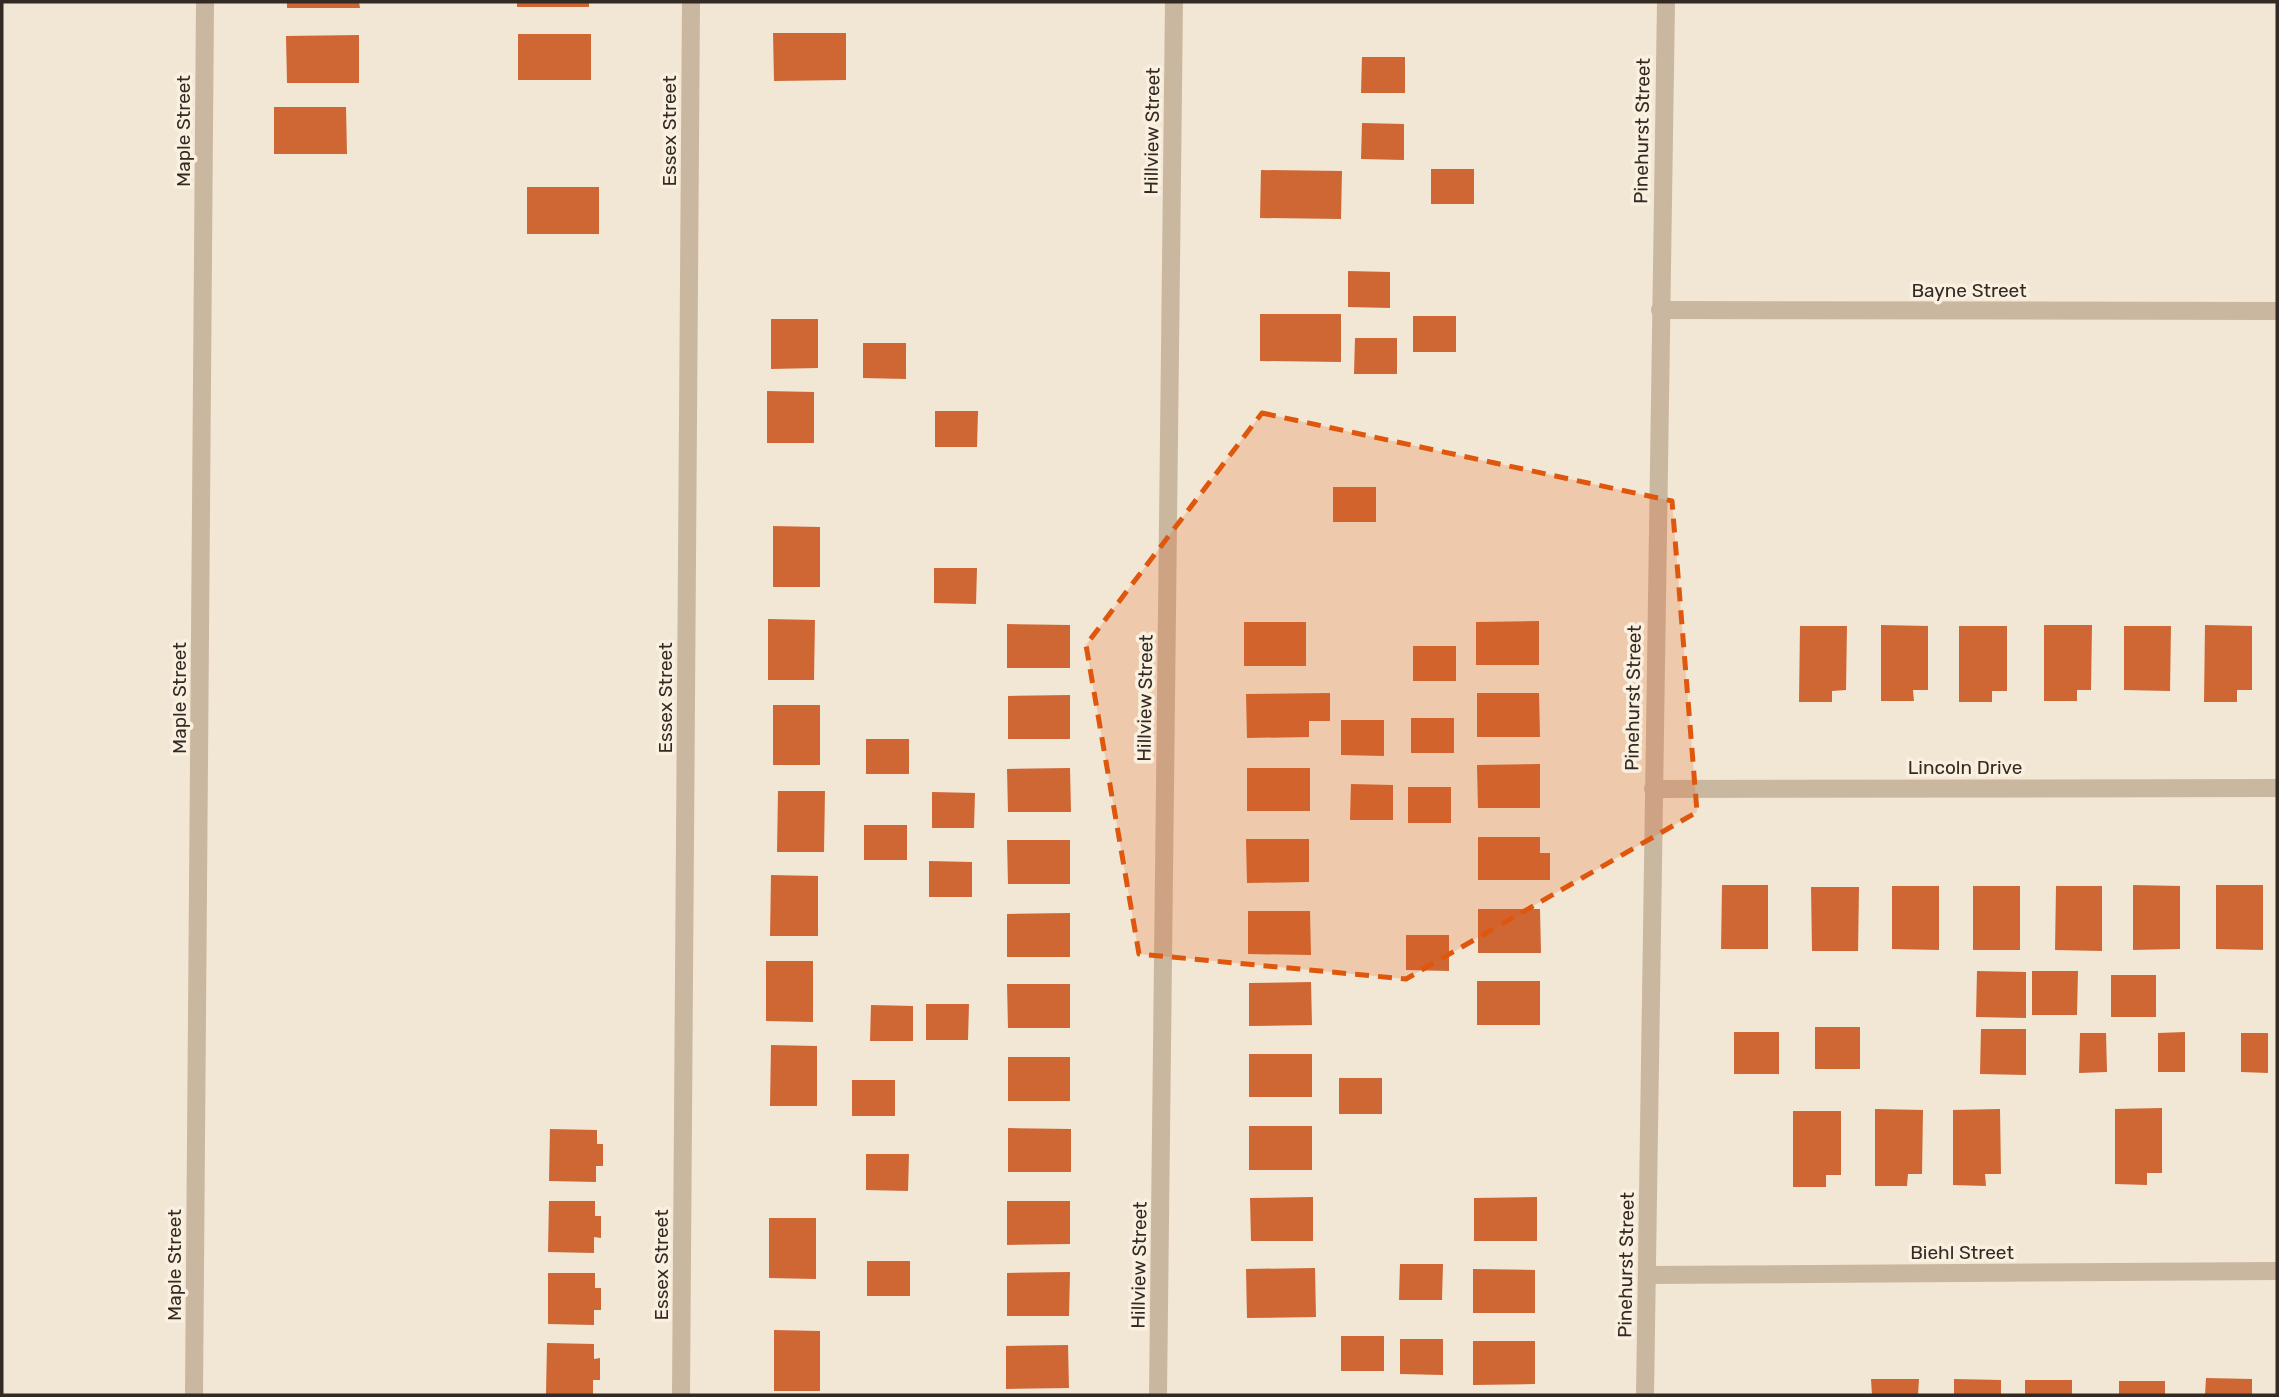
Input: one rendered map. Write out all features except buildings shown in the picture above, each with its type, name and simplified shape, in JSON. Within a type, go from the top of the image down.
[{"type":"street","name":"Maple Street","points":[[194,1395],[205,2]]},
{"type":"street","name":"Essex Street","points":[[681,1395],[691,2]]},
{"type":"street","name":"Hillview Street","points":[[1158,1395],[1174,2]]},
{"type":"street","name":"Pinehurst Street","points":[[1645,1395],[1665,2]]},
{"type":"street","name":"Bayne Street","points":[[1660,310],[2277,311]]},
{"type":"street","name":"Lincoln Drive","points":[[1653,789],[2277,789]]},
{"type":"street","name":"Biehl Street","points":[[1647,1275],[2277,1271]]},
{"type":"highlighted area","points":[[1262,413],[1672,501],[1697,812],[1406,979],[1139,954],[1086,645]]}]
